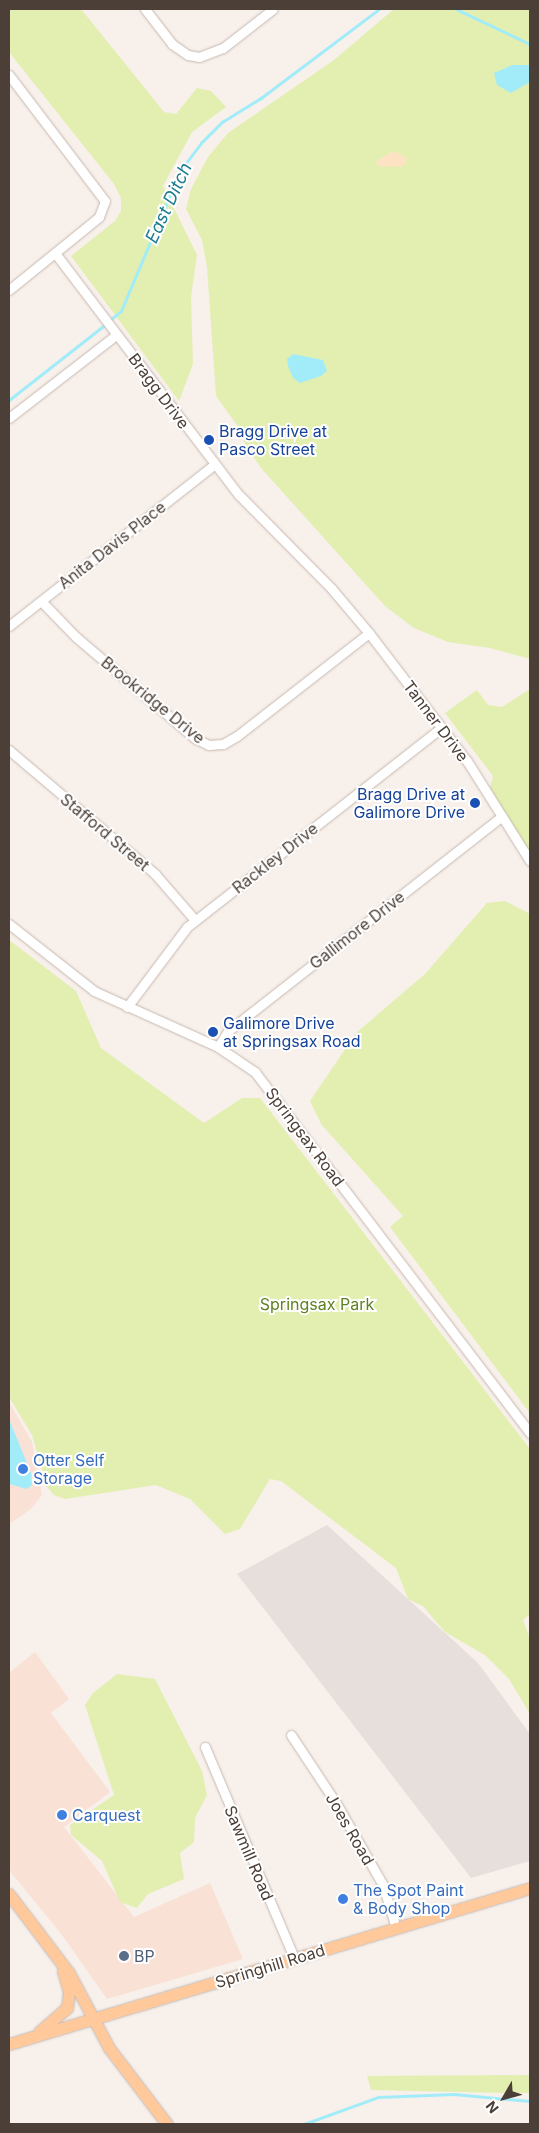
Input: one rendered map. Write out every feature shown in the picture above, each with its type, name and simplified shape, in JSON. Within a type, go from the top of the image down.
[{"type":"main road","name":"Springhill Road","points":[[9,2044],[530,1888]]},
{"type":"main road","points":[[9,1894],[78,1987],[119,2062],[167,2124]]},
{"type":"main road","points":[[32,2037],[67,2008],[67,1986],[57,1957]]},
{"type":"street","points":[[145,9],[172,44],[194,56],[206,56],[223,48],[274,9]]},
{"type":"street","points":[[9,75],[103,195],[105,204],[99,217],[9,290]]},
{"type":"street","name":"Bragg Drive","points":[[54,253],[215,464],[255,512],[331,588]]},
{"type":"street","points":[[9,418],[114,331]]},
{"type":"street","name":"Anita Davis Place","points":[[10,622],[215,464]]},
{"type":"street","name":"Tanner Drive","points":[[331,588],[369,633],[441,728],[502,816],[530,861]]},
{"type":"street","name":"Brookridge Drive","points":[[41,600],[76,637],[196,739],[209,745],[223,744],[237,736],[369,633]]},
{"type":"street","name":"Rackley Drive","points":[[127,1008],[196,920],[441,728]]},
{"type":"street","name":"Stafford Street","points":[[9,750],[155,874],[196,920]]},
{"type":"street","name":"Gallimore Drive","points":[[218,1047],[228,1031],[502,816]]},
{"type":"street","name":"Springsax Road","points":[[9,924],[78,981],[127,1008],[218,1047],[244,1063],[272,1094],[530,1433]]},
{"type":"street","name":"Joes Road","points":[[291,1735],[336,1803],[383,1885],[396,1928]]},
{"type":"street","name":"Sawmill Road","points":[[204,1747],[294,1958]]},
{"type":"shaded area","name":"Otter Self Storage","points":[[9,1402],[32,1442],[42,1495],[31,1509],[9,1524]]},
{"type":"shaded area","points":[[327,1525],[478,1663],[530,1734],[530,1861],[471,1878],[237,1574]]},
{"type":"shaded area","points":[[35,1652],[69,1699],[51,1713],[110,1792],[64,1827],[134,1917],[210,1883],[243,1959],[107,1999],[62,1935],[9,1870],[9,1673]]},
{"type":"green space","points":[[9,9],[81,9],[164,112],[176,114],[197,88],[211,91],[226,107],[192,132],[163,186],[197,255],[191,297],[193,364],[179,401],[71,256],[115,221],[121,211],[121,198],[114,184],[9,52]]},
{"type":"green space","points":[[394,9],[530,9],[530,659],[490,648],[448,642],[414,628],[385,606],[261,468],[246,446],[237,425],[216,396],[207,267],[202,240],[186,209],[191,189],[208,157],[228,133],[334,60]]},
{"type":"green space","points":[[530,689],[530,854],[490,788],[493,776],[445,713],[477,690],[488,705],[502,707]]},
{"type":"green space","points":[[505,901],[530,914],[529,1412],[390,1227],[403,1216],[321,1124],[310,1101],[356,1033],[425,974],[487,903]]},
{"type":"green space","name":"Springsax Park","points":[[9,940],[76,991],[101,1048],[204,1123],[242,1098],[260,1098],[530,1449],[530,1614],[523,1620],[530,1639],[530,1714],[509,1679],[485,1655],[445,1632],[423,1606],[408,1599],[396,1568],[281,1481],[270,1479],[240,1529],[225,1534],[190,1499],[156,1485],[65,1499],[54,1495],[47,1487],[32,1435],[9,1397]]},
{"type":"green space","points":[[117,1674],[155,1679],[202,1771],[207,1795],[195,1818],[194,1842],[180,1853],[184,1879],[148,1894],[137,1908],[120,1902],[102,1861],[71,1835],[70,1825],[114,1795],[85,1705],[93,1693]]},
{"type":"green space","points":[[530,2075],[530,2093],[371,2090],[367,2076]]},
{"type":"sand","points":[[394,151],[407,158],[406,163],[401,167],[378,166],[376,161]]},
{"type":"water","points":[[512,65],[530,65],[530,82],[511,93],[497,85],[494,73]]},
{"type":"water","points":[[293,354],[323,360],[327,371],[321,376],[300,383],[293,378],[288,366],[287,359]]},
{"type":"water","points":[[9,1419],[31,1473],[32,1485],[27,1489],[9,1484]]},
{"type":"waterway","name":"East Ditch","points":[[110,320],[121,311],[180,171],[201,143],[222,122],[261,98],[379,9]]},
{"type":"waterway","name":"East Ditch","points":[[456,9],[530,44]]},
{"type":"waterway","name":"East Ditch","points":[[9,400],[106,324]]},
{"type":"waterway","points":[[304,2124],[378,2097],[454,2094],[530,2101]]},
{"type":"place","name":"Bragg Drive at Pasco Street","points":[[209,440]]},
{"type":"place","name":"Bragg Drive at Galimore Drive","points":[[475,803]]},
{"type":"place","name":"Galimore Drive at Springsax Road","points":[[213,1032]]},
{"type":"place","name":"Otter Self Storage","points":[[23,1469]]},
{"type":"place","name":"Carquest","points":[[62,1815]]},
{"type":"place","name":"The Spot Paint & Body Shop","points":[[343,1899]]},
{"type":"place","name":"BP","points":[[124,1956]]}]
